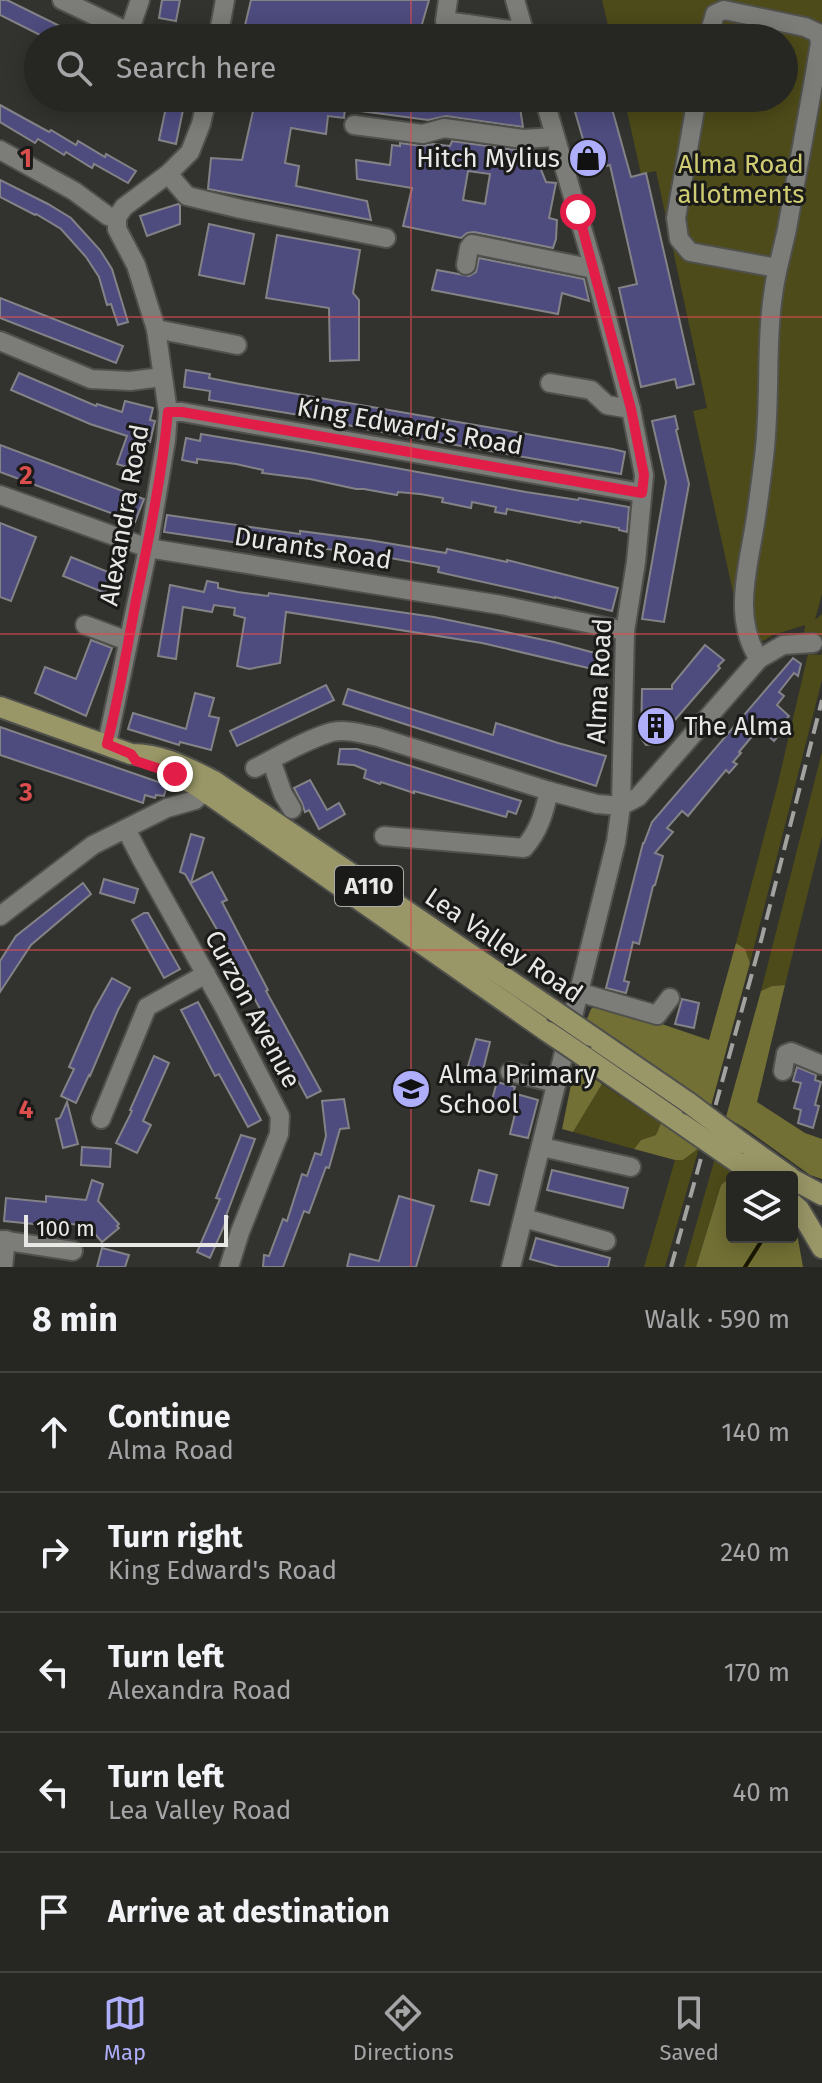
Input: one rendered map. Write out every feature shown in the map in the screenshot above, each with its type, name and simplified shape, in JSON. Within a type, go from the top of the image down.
[{"type":"main road","name":"A110","points":[[0,707],[107,744]]},
{"type":"main road","name":"Lea Valley Road","points":[[107,744],[131,754],[150,754],[206,784],[204,792],[682,1124],[777,1171]]},
{"type":"main road","name":"Lea Valley Road","points":[[179,770],[214,781],[689,1103],[740,1152],[754,1171]]},
{"type":"main road","name":"Lea Valley Road","points":[[798,1182],[822,1195]]},
{"type":"main road","points":[[798,1208],[822,1248]]},
{"type":"street","points":[[62,0],[112,24]]},
{"type":"street","points":[[137,24],[140,0]]},
{"type":"street","points":[[221,24],[225,0]]},
{"type":"street","points":[[448,0],[445,21],[451,24]]},
{"type":"street","points":[[515,0],[522,24]]},
{"type":"street","points":[[712,24],[715,14],[724,10],[791,24]]},
{"type":"street","points":[[759,659],[745,631],[744,587],[765,454],[769,330],[777,268],[820,43],[818,33],[798,26]]},
{"type":"street","points":[[0,150],[74,191],[108,216],[117,217],[124,207],[168,174],[190,152],[204,112]]},
{"type":"street","name":"Alma Road","points":[[511,1267],[616,842],[621,806],[625,631],[636,562],[644,475],[631,409],[594,269],[548,112]]},
{"type":"street","points":[[695,112],[676,218],[679,239],[690,252],[777,268]]},
{"type":"street","points":[[354,125],[423,134],[444,128],[523,139],[555,137]]},
{"type":"street","points":[[168,174],[187,196],[386,238]]},
{"type":"street","name":"Alexandra Road","points":[[107,744],[148,548],[168,412],[156,329],[136,265],[117,229],[117,217]]},
{"type":"street","points":[[466,265],[472,244],[594,269]]},
{"type":"street","points":[[156,329],[237,345]]},
{"type":"street","points":[[0,341],[91,379],[130,381],[162,377]]},
{"type":"street","points":[[550,383],[591,390],[607,405],[631,409]]},
{"type":"street","name":"King Edward's Road","points":[[168,412],[642,493]]},
{"type":"street","name":"Durants Road","points":[[0,495],[148,548],[501,605],[625,631]]},
{"type":"street","points":[[85,625],[128,641]]},
{"type":"street","points":[[292,809],[263,764],[334,732],[378,737],[549,791],[597,804],[621,806],[638,797],[759,659],[783,645],[813,643]]},
{"type":"street","points":[[167,808],[174,798],[179,770]]},
{"type":"street","points":[[384,836],[524,848],[542,821],[549,791]]},
{"type":"street","points":[[0,916],[84,851],[167,808],[195,800],[204,792]]},
{"type":"street","name":"Curzon Avenue","points":[[126,829],[277,1108],[281,1125],[229,1267]]},
{"type":"street","points":[[101,1119],[147,1007],[206,974]]},
{"type":"street","points":[[578,992],[657,1015],[670,998]]},
{"type":"street","points":[[783,1071],[788,1052],[822,1065]]},
{"type":"street","points":[[510,1072],[556,1083]]},
{"type":"street","points":[[542,1147],[631,1167]]},
{"type":"street","points":[[524,1218],[606,1241]]},
{"type":"street","points":[[3,1267],[3,1240],[73,1251]]},
{"type":"green space","name":"Alma Road allotments","points":[[602,0],[822,0],[822,594],[815,620],[822,614],[822,641],[804,635],[805,625],[773,635],[746,651],[693,411],[707,408],[656,171],[641,174],[627,112],[798,112],[798,24],[608,24]]},
{"type":"green space","points":[[822,651],[822,680],[750,963],[745,949],[736,943],[808,654],[821,655]]},
{"type":"green space","points":[[822,752],[822,836],[785,985],[761,991]]},
{"type":"green space","points":[[602,1084],[661,1123],[656,1135],[641,1140],[634,1149],[573,1132]]},
{"type":"green space","points":[[699,1148],[665,1267],[644,1267],[675,1160],[683,1160]]},
{"type":"green space","points":[[715,1158],[730,1171],[726,1171],[726,1181],[721,1185],[696,1267],[684,1267]]},
{"type":"shaded area","points":[[736,943],[745,949],[750,963],[711,1106],[587,1019],[591,1009],[600,1003],[709,1040]]},
{"type":"shaded area","points":[[785,985],[757,1102],[805,1133],[822,1139],[822,1179],[810,1175],[726,1117],[761,991]]},
{"type":"shaded area","points":[[575,1065],[602,1084],[573,1132],[562,1129]]},
{"type":"shaded area","points":[[661,1123],[699,1148],[683,1160],[634,1149],[641,1140],[656,1135]]},
{"type":"shaded area","points":[[726,1181],[726,1243],[798,1243],[798,1239],[803,1267],[696,1267],[721,1185]]},
{"type":"building","points":[[0,0],[7,0],[56,24],[24,24],[24,27],[0,15]]},
{"type":"building","points":[[162,0],[180,0],[176,21],[159,18]]},
{"type":"building","points":[[251,0],[429,0],[422,24],[245,24]]},
{"type":"building","points":[[0,105],[49,132],[51,130],[76,145],[78,141],[136,171],[128,183],[94,164],[92,168],[66,152],[64,155],[38,139],[35,143],[0,122]]},
{"type":"building","points":[[165,112],[183,112],[176,144],[159,140]]},
{"type":"building","points":[[253,112],[345,112],[344,118],[328,116],[326,134],[291,128],[285,163],[299,166],[296,186],[367,201],[371,220],[208,189],[211,158],[242,160]]},
{"type":"building","points":[[368,112],[521,112],[523,127],[446,116],[428,120]]},
{"type":"building","points":[[575,112],[613,112],[631,177],[646,173],[694,384],[677,388],[675,379],[641,387],[619,288],[637,284],[610,165],[592,170]]},
{"type":"building","points":[[452,141],[533,150],[546,182],[556,183],[549,218],[557,220],[553,248],[474,232],[461,238],[403,226],[412,188],[357,179],[356,160],[390,165],[392,145],[450,146]],"holes":[[[468,171],[490,174],[485,204],[463,200]]]},
{"type":"building","points":[[0,180],[71,218],[100,250],[112,269],[128,322],[118,325],[111,304],[107,305],[99,277],[61,229],[0,197]]},
{"type":"building","points":[[178,204],[180,224],[147,236],[140,216]]},
{"type":"building","points":[[209,224],[254,234],[244,284],[199,275]]},
{"type":"building","points":[[277,235],[360,250],[353,293],[359,300],[359,360],[330,361],[329,308],[266,298]]},
{"type":"building","points":[[479,258],[584,279],[589,301],[562,293],[558,314],[432,290],[437,270],[469,276],[476,272]]},
{"type":"building","points":[[0,298],[123,346],[116,363],[0,318]]},
{"type":"building","points":[[186,370],[240,384],[613,449],[625,452],[621,474],[209,400],[210,391],[184,387]]},
{"type":"building","points":[[19,373],[96,406],[122,412],[125,401],[153,408],[150,420],[155,421],[150,442],[137,470],[117,464],[127,436],[90,424],[11,390]]},
{"type":"building","points":[[675,416],[689,484],[664,622],[642,619],[666,482],[652,421]]},
{"type":"building","points":[[201,434],[526,492],[629,507],[627,532],[619,528],[507,509],[506,514],[495,512],[496,507],[472,502],[471,508],[420,494],[398,492],[397,495],[262,473],[263,470],[236,464],[182,460],[186,438],[200,441]]},
{"type":"building","points":[[0,445],[144,499],[135,522],[0,472]]},
{"type":"building","points":[[167,515],[300,534],[300,531],[369,540],[446,553],[447,549],[507,560],[618,588],[612,611],[438,572],[439,567],[374,555],[287,544],[286,550],[164,532]]},
{"type":"building","points":[[0,523],[36,537],[11,601],[0,597]]},
{"type":"building","points":[[71,557],[113,574],[105,593],[63,576]]},
{"type":"building","points":[[207,581],[218,583],[218,588],[238,592],[268,596],[269,593],[434,617],[606,656],[601,671],[482,643],[286,612],[280,663],[249,669],[237,666],[245,618],[234,615],[235,608],[214,605],[212,612],[183,607],[176,659],[158,656],[170,585],[204,592]]},
{"type":"building","points":[[91,640],[112,648],[86,716],[35,693],[45,667],[76,679]]},
{"type":"building","points":[[705,645],[724,660],[718,666],[720,668],[654,744],[646,745],[641,738],[642,689],[672,689],[672,685]]},
{"type":"building","points":[[793,658],[801,664],[798,676],[794,673],[779,692],[784,696],[777,705],[789,716],[780,727],[783,730],[774,741],[759,728],[739,752],[733,762],[737,764],[729,773],[726,770],[688,816],[682,811],[667,828],[673,832],[655,853],[663,856],[639,944],[633,942],[624,981],[629,982],[626,993],[606,988],[643,843],[652,822]]},
{"type":"building","points":[[326,685],[334,700],[237,746],[230,731]]},
{"type":"building","points":[[348,689],[493,735],[496,723],[606,756],[596,786],[343,704]]},
{"type":"building","points":[[195,693],[214,698],[209,716],[219,718],[211,750],[180,742],[179,745],[128,729],[133,713],[186,729]]},
{"type":"building","points":[[0,727],[167,785],[164,796],[156,795],[155,798],[145,795],[143,803],[0,755]]},
{"type":"building","points":[[340,749],[357,749],[521,801],[516,814],[508,811],[506,817],[380,784],[364,778],[366,770],[338,764]]},
{"type":"building","points":[[310,780],[327,810],[339,803],[345,814],[319,829],[309,810],[305,812],[294,788]]},
{"type":"building","points":[[191,834],[204,838],[191,883],[212,872],[227,900],[222,902],[266,991],[321,1091],[307,1098],[231,954],[185,874],[180,872]]},
{"type":"building","points":[[104,879],[138,889],[134,903],[100,893]]},
{"type":"building","points":[[83,883],[91,894],[31,945],[0,992],[0,961],[16,936]]},
{"type":"building","points":[[148,913],[180,969],[164,978],[132,920]]},
{"type":"building","points":[[112,978],[130,988],[76,1103],[61,1096],[74,1069],[69,1067]]},
{"type":"building","points":[[682,999],[699,1003],[694,1028],[675,1024]]},
{"type":"building","points":[[198,1002],[261,1120],[248,1127],[219,1074],[215,1076],[181,1010]]},
{"type":"building","points":[[476,1039],[490,1042],[483,1070],[468,1066]]},
{"type":"building","points":[[154,1056],[169,1063],[143,1121],[151,1125],[137,1153],[116,1143]]},
{"type":"building","points":[[797,1067],[816,1075],[815,1080],[821,1082],[813,1128],[798,1123],[801,1110],[794,1108],[801,1083],[793,1081]]},
{"type":"building","points":[[497,1082],[515,1087],[513,1093],[538,1100],[528,1138],[510,1134],[516,1110],[491,1103]]},
{"type":"building","points":[[344,1099],[349,1128],[340,1129],[329,1168],[326,1167],[309,1213],[304,1211],[283,1267],[263,1267],[264,1255],[269,1256],[283,1219],[287,1221],[302,1174],[307,1176],[315,1153],[321,1155],[326,1136],[322,1101]]},
{"type":"building","points":[[67,1102],[78,1144],[63,1148],[56,1119],[60,1118]]},
{"type":"building","points":[[241,1135],[255,1139],[210,1258],[197,1252],[220,1199],[216,1198]]},
{"type":"building","points":[[82,1147],[111,1149],[110,1167],[81,1165]]},
{"type":"building","points":[[479,1170],[497,1175],[489,1205],[471,1201]]},
{"type":"building","points":[[552,1170],[628,1188],[623,1208],[547,1190]]},
{"type":"building","points":[[92,1180],[103,1184],[98,1201],[119,1224],[119,1228],[102,1242],[88,1226],[4,1221],[6,1198],[46,1202],[46,1196],[86,1200]]},
{"type":"building","points":[[399,1196],[434,1206],[416,1267],[347,1267],[350,1254],[379,1261]]},
{"type":"building","points":[[536,1238],[610,1258],[608,1267],[559,1267],[530,1259]]},
{"type":"building","points":[[102,1248],[129,1255],[125,1267],[97,1267]]},
{"type":"waterway","points":[[745,1267],[760,1243]]},
{"type":"railway","points":[[671,1267],[762,937],[822,700]]},
{"type":"place","name":"Hitch Mylius","points":[[588,158]]},
{"type":"place","name":"The Alma","points":[[656,726]]},
{"type":"place","name":"Alma Primary School","points":[[411,1089]]},
{"type":"route","points":[[175,774],[136,761],[131,754],[107,744],[148,548],[168,412],[642,493],[642,459],[631,409],[578,212]]}]
